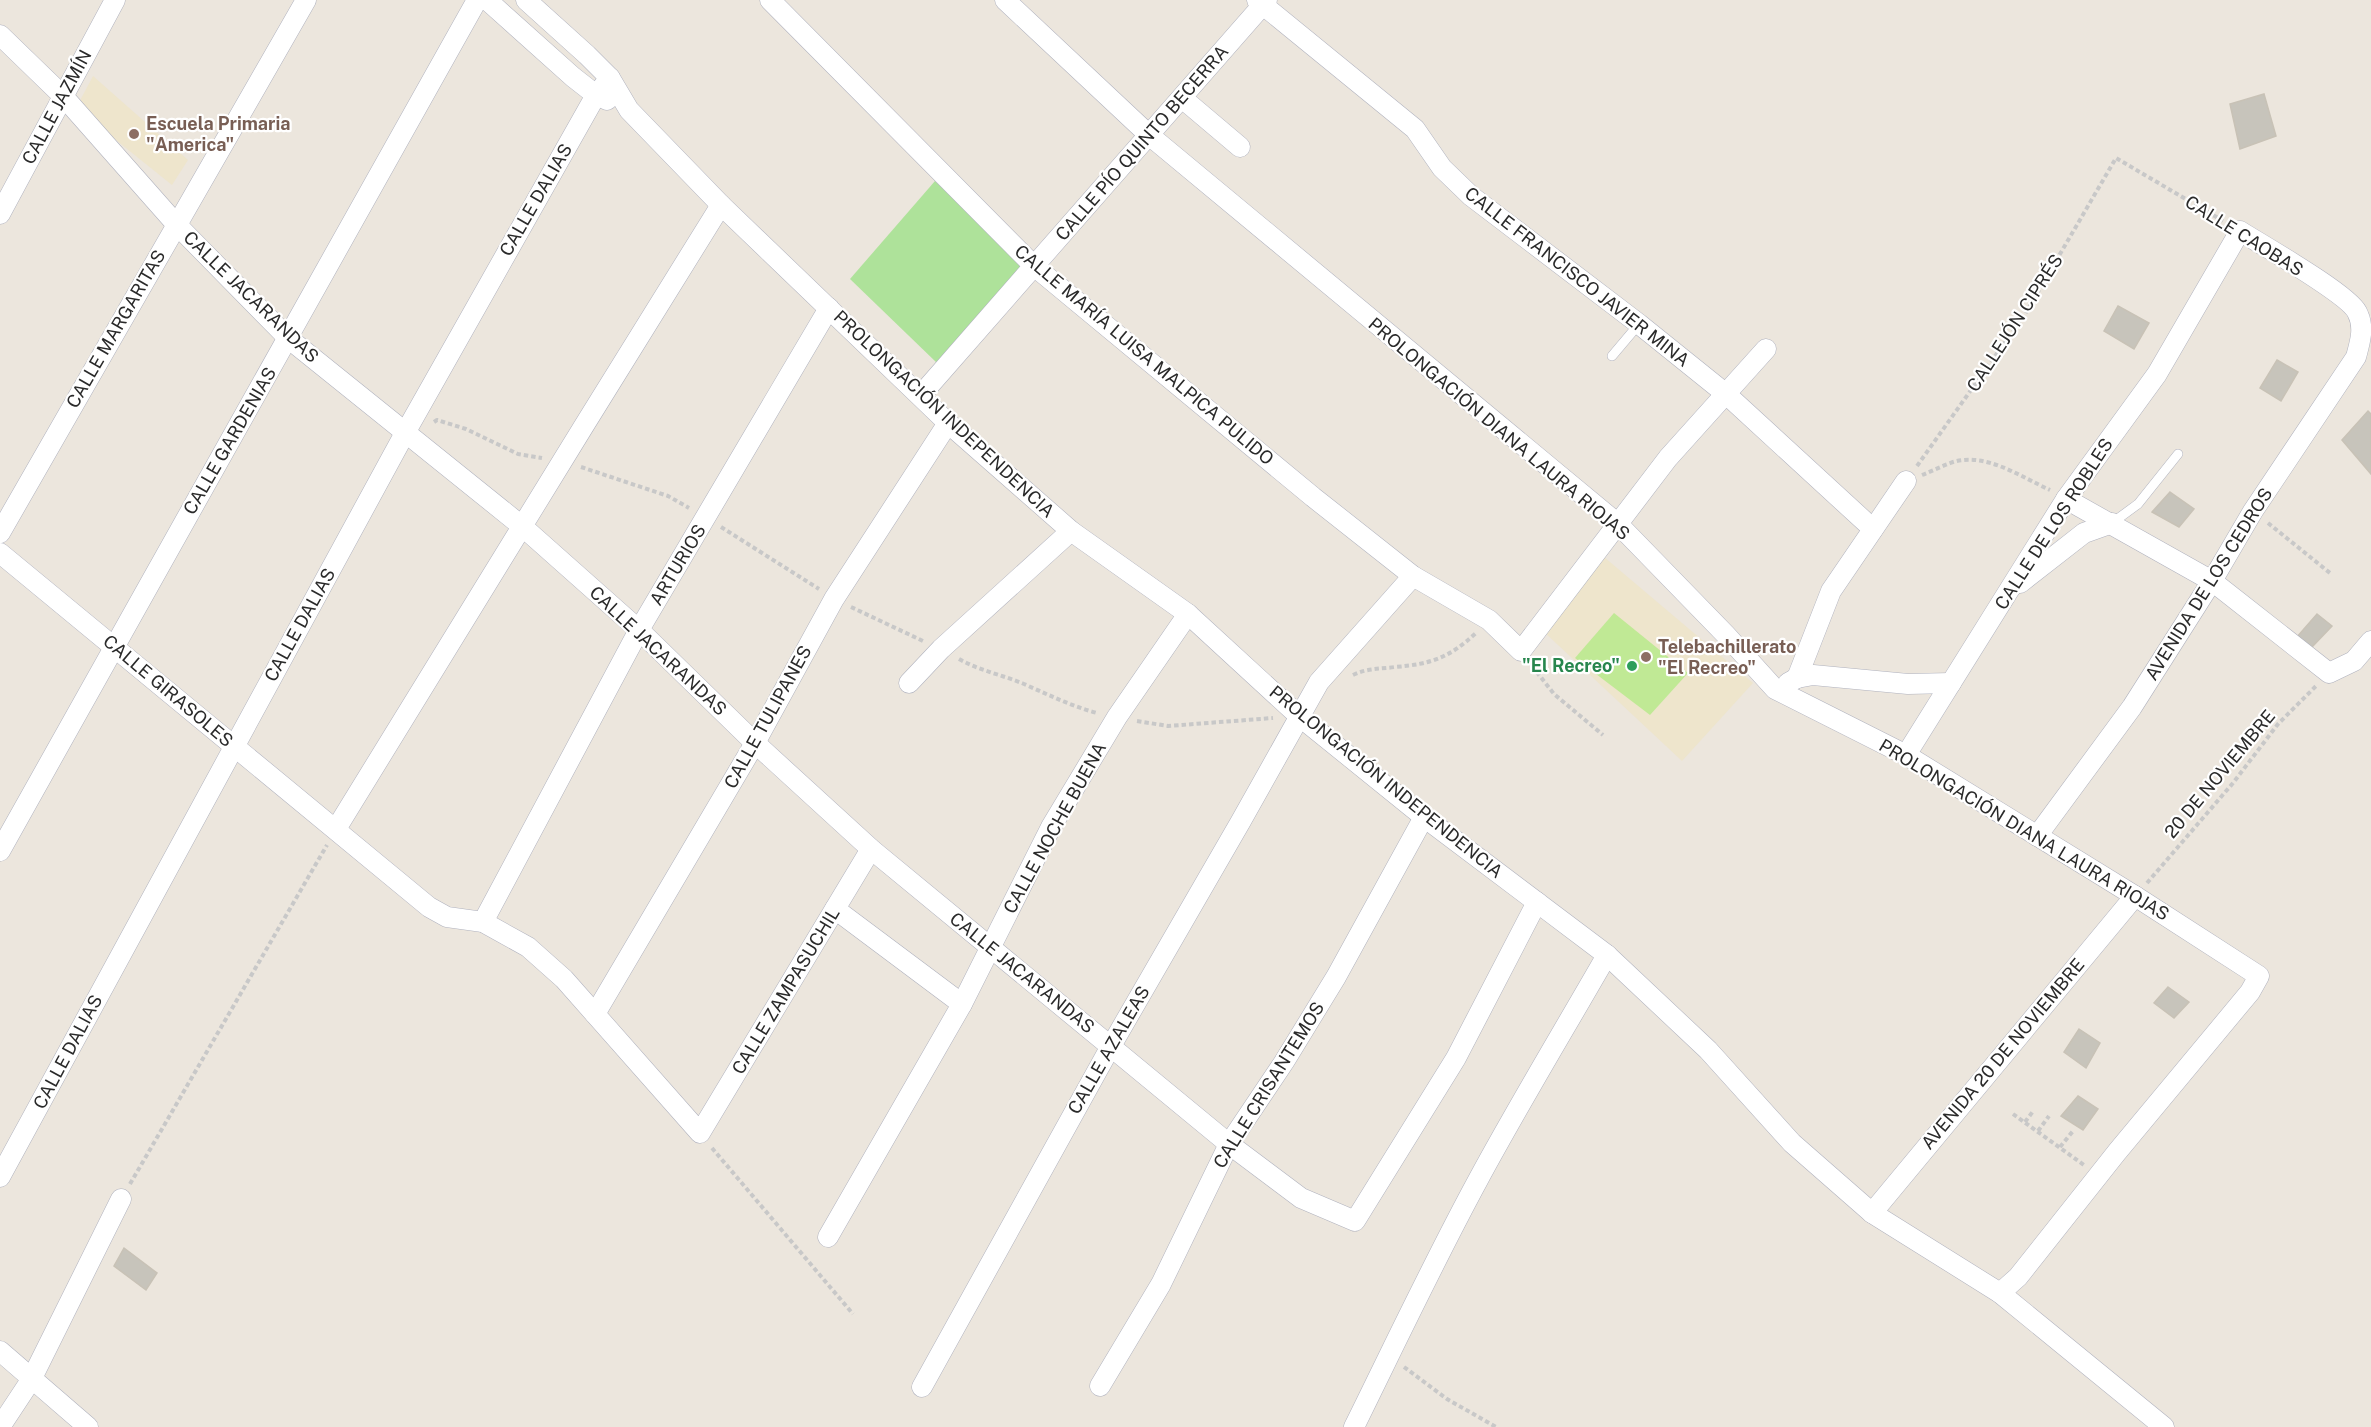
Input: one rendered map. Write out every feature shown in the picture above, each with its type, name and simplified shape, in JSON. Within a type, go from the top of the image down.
[{"type":"street","name":"CALLE JAZMÍN","points":[[0,214],[115,0]]},
{"type":"street","name":"CALLE MARGARITAS","points":[[0,533],[306,0]]},
{"type":"street","name":"CALLE GARDENIAS","points":[[0,851],[477,0]]},
{"type":"street","name":"PROLONGACIÓN INDEPENDENCIA","points":[[487,0],[596,95],[629,110]]},
{"type":"street","name":"PROLONGACIÓN INDEPENDENCIA","points":[[526,0],[610,78],[629,110],[721,205],[948,423],[1071,531],[1188,614],[1299,716],[1424,817],[1607,955],[1708,1050],[1792,1143],[1872,1213],[2000,1293],[2164,1427]]},
{"type":"street","name":"CALLE MARÍA LUISA MALPICA PULIDO","points":[[770,0],[1034,266],[1219,421],[1413,576],[1489,620],[1521,651]]},
{"type":"street","name":"PROLONGACIÓN DIANA LAURA RIOJAS","points":[[1005,0],[1149,135],[1618,524],[1775,689],[1906,755],[2135,896],[2259,976],[2250,992],[2110,1160],[2018,1277],[2000,1293]]},
{"type":"street","name":"CALLE PÍO QUINTO BECERRA","points":[[921,395],[1182,98],[1262,2]]},
{"type":"street","name":"CALLE FRANCISCO JAVIER MINA","points":[[1262,2],[1415,129],[1442,168],[1471,196],[1639,324],[1726,394],[1873,529]]},
{"type":"street","name":"CALLE JACARANDAS","points":[[0,35],[63,96],[176,224],[288,338],[524,527],[639,630],[755,743],[871,849],[1228,1144],[1301,1198],[1355,1221],[1456,1058],[1537,902]]},
{"type":"street","name":"CALLE DALIAS","points":[[0,1178],[405,433],[596,95],[610,78]]},
{"type":"street","points":[[1182,98],[1240,147]]},
{"type":"street","points":[[336,829],[721,205]]},
{"type":"street","name":"CALLE CAOBAS","points":[[2240,231],[2341,295],[2356,310],[2362,323]]},
{"type":"street","name":"CALLE DE LOS ROBLES","points":[[1906,755],[2066,499],[2157,374],[2240,231]]},
{"type":"street","name":"ARTURIOS","points":[[483,922],[639,630],[829,308]]},
{"type":"street","name":"AVENIDA DE LOS CEDROS","points":[[2037,836],[2132,707],[2212,581],[2253,511],[2356,357],[2362,337],[2362,323]]},
{"type":"street","points":[[1521,651],[1668,458],[1766,349]]},
{"type":"street","name":"CALLE TULIPANES","points":[[595,1014],[755,743],[834,599],[948,423]]},
{"type":"street","points":[[1797,678],[1831,591],[1906,481]]},
{"type":"street","points":[[2066,499],[2212,581],[2329,673],[2354,661],[2371,641]]},
{"type":"street","points":[[2009,592],[2077,537],[2097,527],[2112,523]]},
{"type":"street","points":[[909,683],[942,649],[1071,531]]},
{"type":"street","name":"CALLE GIRASOLES","points":[[0,553],[429,907],[447,917],[483,922]]},
{"type":"street","name":"CALLE AZALEAS","points":[[922,1387],[1111,1046],[1318,682],[1413,576]]},
{"type":"street","name":"CALLE NOCHE BUENA","points":[[828,1238],[963,1004],[1050,827],[1117,717],[1188,614]]},
{"type":"street","points":[[1775,689],[1797,678],[1813,675],[1908,684],[1951,683]]},
{"type":"street","name":"CALLE CRISANTEMOS","points":[[1101,1386],[1161,1284],[1228,1144],[1284,1062],[1336,977],[1424,817]]},
{"type":"street","name":"CALLE ZAMPASUCHIL","points":[[700,1133],[871,849]]},
{"type":"street","name":"AVENIDA 20 DE NOVIEMBRE","points":[[1872,1213],[2135,896]]},
{"type":"street","points":[[835,909],[963,1004]]},
{"type":"street","points":[[483,922],[528,947],[564,979],[700,1133]]},
{"type":"street","points":[[1354,1427],[1430,1270],[1473,1188],[1607,955]]},
{"type":"street","points":[[0,1427],[31,1380],[121,1199]]},
{"type":"street","points":[[0,1352],[87,1427]]},
{"type":"lane","points":[[1611,356],[1639,324]]},
{"type":"lane","points":[[2112,523],[2138,504],[2178,454]]},
{"type":"path","name":"CALLE CAOBAS","points":[[2116,158],[2240,231]]},
{"type":"path","name":"CALLEJÓN CIPRÉS","points":[[1906,481],[2025,314],[2116,158]]},
{"type":"path","points":[[1906,481],[1953,462],[1969,459],[1999,467],[2066,499]]},
{"type":"path","points":[[2253,511],[2330,573]]},
{"type":"path","points":[[1345,679],[1362,670],[1411,665],[1445,657],[1458,649],[1489,620]]},
{"type":"path","points":[[1521,651],[1554,694],[1603,735]]},
{"type":"path","name":"20 DE NOVIEMBRE","points":[[2135,896],[2233,783],[2278,724],[2329,673]]},
{"type":"path","points":[[121,1199],[336,829]]},
{"type":"path","points":[[2025,1122],[2034,1110]]},
{"type":"path","points":[[2013,1114],[2087,1167]]},
{"type":"path","points":[[2038,1131],[2049,1116]]},
{"type":"path","points":[[2060,1147],[2073,1131]]},
{"type":"path","points":[[700,1133],[853,1314]]},
{"type":"path","points":[[1391,1354],[1447,1399],[1496,1427]]},
{"type":"shaded area","name":"Escuela Primaria \"America\"","points":[[93,76],[188,160],[172,185],[76,108]]},
{"type":"shaded area","name":"Telebachillerato \"El Recreo\"","points":[[1604,557],[1753,683],[1682,761],[1542,630]]},
{"type":"green space","points":[[935,181],[1027,267],[937,363],[850,279]]},
{"type":"green space","name":"\"El Recreo\"","points":[[1614,613],[1688,673],[1650,715],[1575,658]]},
{"type":"building","points":[[2264,94],[2276,136],[2240,149],[2230,104]]},
{"type":"building","points":[[2118,306],[2149,323],[2134,349],[2104,331]]},
{"type":"building","points":[[2277,360],[2298,372],[2281,401],[2260,388]]},
{"type":"building","points":[[2368,411],[2371,414],[2371,474],[2342,440]]},
{"type":"building","points":[[2170,492],[2194,509],[2179,527],[2152,512]]},
{"type":"building","points":[[2317,614],[2332,626],[2311,648],[2296,638]]},
{"type":"building","points":[[2168,987],[2189,1002],[2174,1018],[2154,1003]]},
{"type":"building","points":[[2079,1029],[2100,1043],[2086,1068],[2064,1052]]},
{"type":"building","points":[[2078,1096],[2098,1109],[2083,1130],[2061,1116]]},
{"type":"building","points":[[124,1248],[157,1273],[146,1290],[114,1266]]},
{"type":"place","name":"Escuela Primaria \"America\"","points":[[134,134]]},
{"type":"place","name":"Telebachillerato \"El Recreo\"","points":[[1646,657]]},
{"type":"place","name":"\"El Recreo\"","points":[[1632,666]]}]
